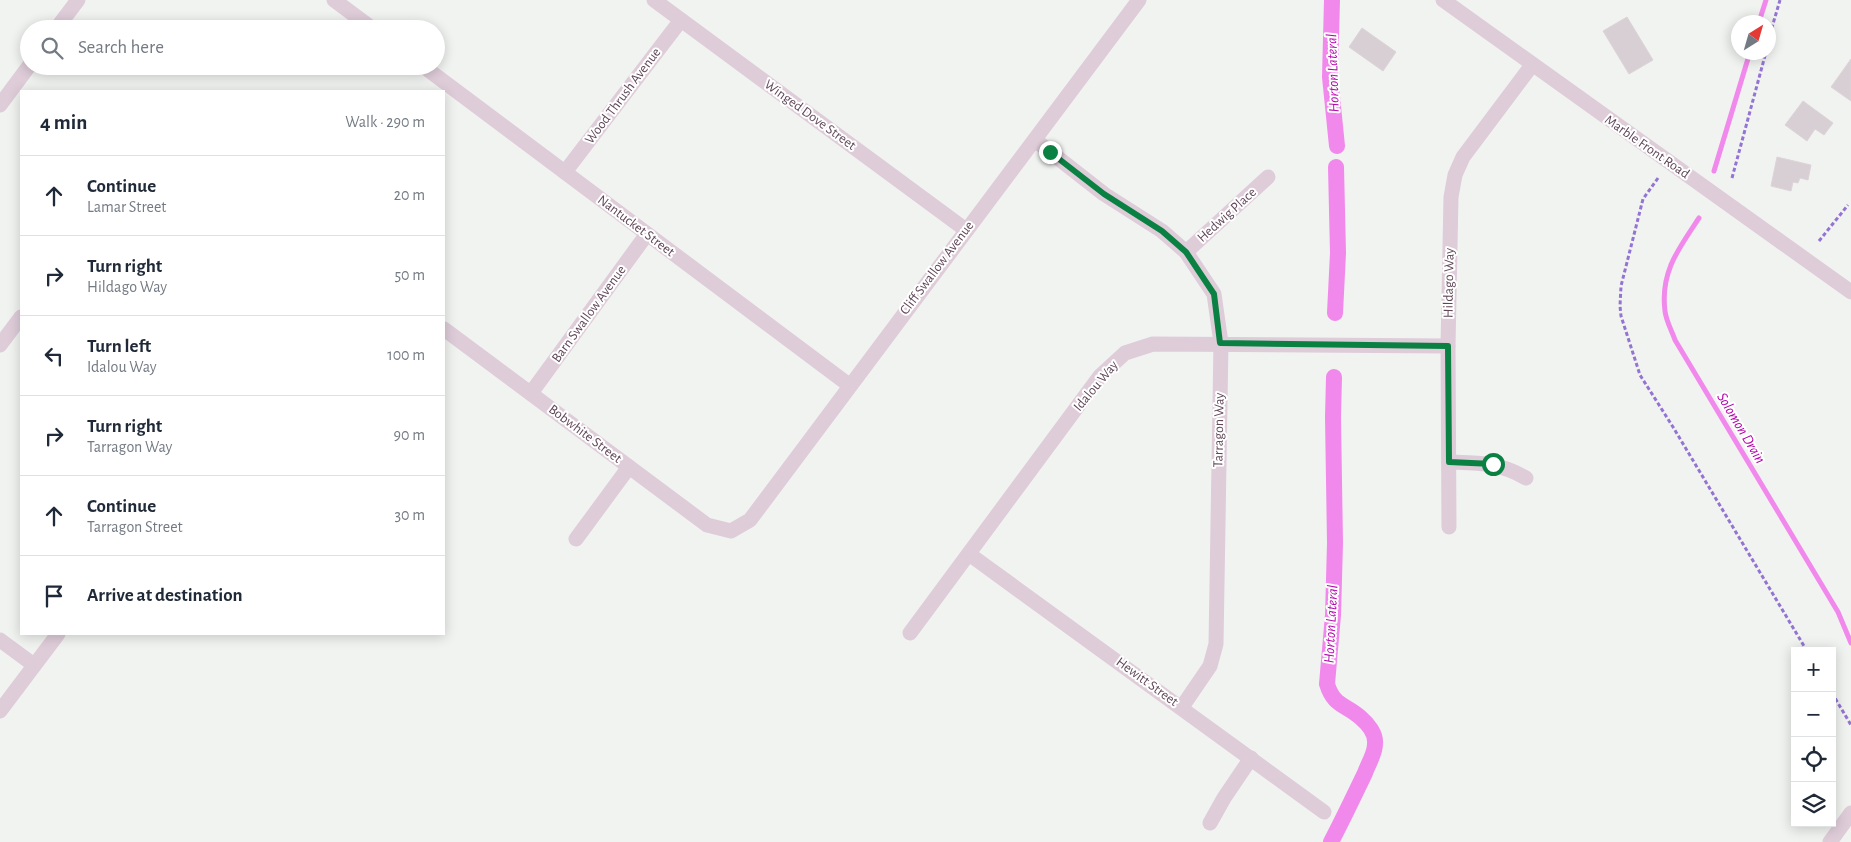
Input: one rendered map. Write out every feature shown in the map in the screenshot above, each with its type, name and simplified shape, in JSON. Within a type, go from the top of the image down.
[{"type":"street","points":[[63,20],[78,0]]},
{"type":"street","points":[[334,0],[361,20]]},
{"type":"street","name":"Winged Dove Street","points":[[654,0],[966,230]]},
{"type":"street","name":"Cliff Swallow Avenue","points":[[731,531],[750,520],[1139,0]]},
{"type":"street","name":"Marble Front Road","points":[[1443,0],[1851,292]]},
{"type":"street","name":"Wood Thrush Avenue","points":[[565,172],[681,20]]},
{"type":"street","name":"Hildago Way","points":[[1449,527],[1448,346],[1451,197],[1455,175],[1463,157],[1532,65]]},
{"type":"street","points":[[0,105],[22,75]]},
{"type":"street","name":"Nantucket Street","points":[[435,75],[849,386]]},
{"type":"street","name":"Tarragon Way","points":[[1035,140],[1104,194],[1162,231],[1186,252],[1214,294],[1220,343],[1216,644],[1210,666],[1182,707]]},
{"type":"street","name":"Hedwig Place","points":[[1186,252],[1268,177]]},
{"type":"street","name":"Barn Swallow Avenue","points":[[531,393],[647,234]]},
{"type":"street","points":[[0,345],[20,318]]},
{"type":"street","name":"Bobwhite Street","points":[[445,329],[707,525],[731,531]]},
{"type":"street","name":"Idalou Way","points":[[910,633],[1100,376],[1125,353],[1153,344],[1448,346]]},
{"type":"street","points":[[1449,462],[1493,464],[1511,469],[1526,478]]},
{"type":"street","points":[[576,539],[629,467]]},
{"type":"street","name":"Hewitt Street","points":[[969,554],[1324,812]]},
{"type":"street","points":[[0,711],[57,635]]},
{"type":"street","points":[[0,640],[34,666]]},
{"type":"street","points":[[1210,823],[1251,758]]},
{"type":"street","points":[[1830,842],[1851,813]]},
{"type":"path","points":[[1776,15],[1780,0]]},
{"type":"path","points":[[1732,178],[1764,60]]},
{"type":"path","points":[[1658,178],[1644,198],[1621,286],[1621,316],[1640,375],[1683,443],[1805,647]]},
{"type":"path","points":[[1819,241],[1848,205]]},
{"type":"path","points":[[1836,700],[1851,725]]},
{"type":"building","points":[[1627,17],[1653,60],[1629,74],[1603,31]]},
{"type":"building","points":[[1362,28],[1396,52],[1383,71],[1349,47]]},
{"type":"building","points":[[1851,59],[1851,101],[1831,87]]},
{"type":"building","points":[[1803,101],[1833,123],[1824,135],[1815,129],[1807,141],[1785,125]]},
{"type":"building","points":[[1777,157],[1811,165],[1808,180],[1800,178],[1798,183],[1793,182],[1791,191],[1771,186]]},
{"type":"waterway","name":"Horton Lateral","points":[[1332,0],[1330,77],[1337,146]]},
{"type":"waterway","name":"Solomon Drain","points":[[1761,15],[1766,0]]},
{"type":"waterway","name":"Solomon Drain","points":[[1714,171],[1748,60]]},
{"type":"waterway","name":"Horton Lateral","points":[[1335,313],[1338,253],[1336,167]]},
{"type":"waterway","name":"Solomon Drain","points":[[1699,218],[1678,250],[1668,272],[1664,297],[1668,322],[1675,340],[1838,612],[1851,643]]},
{"type":"waterway","name":"Horton Lateral","points":[[1331,842],[1365,773],[1375,748],[1373,733],[1369,726],[1356,713],[1337,701],[1327,684],[1333,615],[1335,543],[1334,377]]},
{"type":"route","points":[[1050,152],[1104,194],[1162,231],[1186,252],[1214,294],[1220,343],[1448,346],[1449,462],[1493,464]]}]
